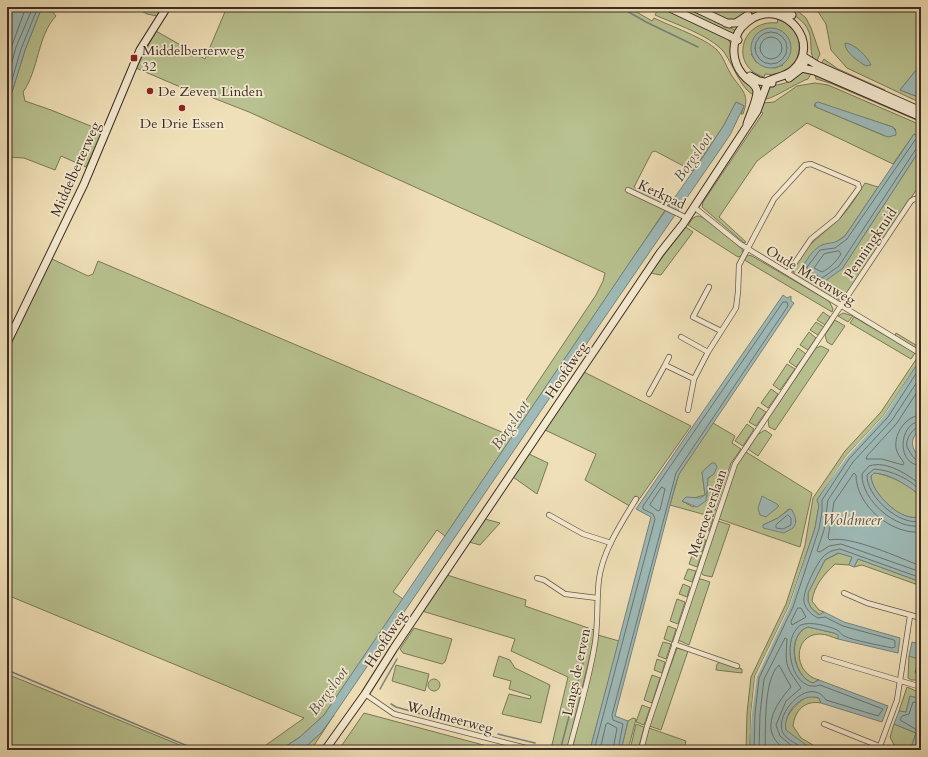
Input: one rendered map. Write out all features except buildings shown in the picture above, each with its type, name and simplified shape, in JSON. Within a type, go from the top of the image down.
[{"type":"main road","name":"Middelberterweg","points":[[7,343],[84,184],[140,50],[167,7]]},
{"type":"main road","points":[[668,7],[737,40]]},
{"type":"main road","points":[[693,7],[726,23],[742,23]]},
{"type":"main road","points":[[737,40],[751,25],[761,19],[771,18],[776,9]]},
{"type":"main road","points":[[776,9],[795,17],[804,29],[808,43],[802,68],[786,80],[767,83],[759,81],[746,72],[738,57],[737,40],[742,23],[754,12],[776,9]]},
{"type":"main road","name":"Hoofdweg","points":[[737,40],[734,54],[738,67],[756,88],[755,99],[748,124]]},
{"type":"main road","points":[[767,83],[769,80],[788,73],[805,57]]},
{"type":"main road","points":[[805,57],[817,65],[921,111]]},
{"type":"main road","points":[[802,68],[815,71],[921,117]]},
{"type":"main road","name":"Hoofdweg","points":[[325,750],[365,694],[394,648],[651,266],[687,218],[757,111],[767,83]]},
{"type":"street","points":[[688,410],[694,379],[708,352],[736,308],[739,265],[774,199],[805,165],[810,164],[858,184],[859,188],[845,208],[837,218],[811,239],[788,273]]},
{"type":"street","name":"Kerkpad","points":[[628,190],[687,218]]},
{"type":"street","name":"Penningkruid","points":[[841,306],[911,201],[914,199],[921,200]]},
{"type":"street","name":"Oude Merenweg","points":[[694,207],[748,249],[921,354]]},
{"type":"street","points":[[709,287],[692,317],[721,331]]},
{"type":"street","name":"Meeroeverslaan","points":[[641,750],[674,644],[735,464],[841,306]]},
{"type":"street","points":[[681,337],[708,352]]},
{"type":"street","points":[[649,394],[669,357]]},
{"type":"street","points":[[665,365],[694,379]]},
{"type":"street","name":"Langs de erven","points":[[569,750],[598,628],[597,598],[599,578],[611,543],[636,499]]},
{"type":"street","points":[[550,515],[583,534],[611,543]]},
{"type":"street","points":[[537,578],[544,580],[565,594],[597,598]]},
{"type":"street","points":[[844,593],[867,603],[921,618]]},
{"type":"street","points":[[880,746],[894,707],[900,682],[910,616]]},
{"type":"street","points":[[674,644],[737,666]]},
{"type":"street","points":[[824,658],[900,682],[921,687]]},
{"type":"street","name":"Woldmeerweg","points":[[365,694],[394,714],[534,750]]},
{"type":"street","points":[[824,724],[889,750]]},
{"type":"green space","points":[[42,7],[53,7],[52,11],[56,16],[45,33],[32,74],[23,92],[25,101],[103,131],[86,167],[61,156],[55,170],[24,158],[7,157],[7,108],[25,50]]},
{"type":"green space","points":[[134,7],[162,7],[157,16],[147,14]]},
{"type":"green space","points":[[227,7],[628,7],[652,21],[654,18],[696,37],[717,50],[742,90],[746,102],[743,114],[741,114],[744,106],[736,102],[724,125],[693,171],[655,151],[652,152],[634,187],[670,203],[445,536],[437,530],[393,592],[403,599],[324,715],[300,737],[280,750],[259,750],[304,718],[7,595],[7,465],[9,461],[7,461],[7,348],[50,258],[88,276],[93,274],[98,261],[504,433],[596,295],[605,273],[249,112],[203,94],[192,92],[136,68],[156,31],[205,59]]},
{"type":"green space","points":[[659,7],[665,7],[727,38],[731,44],[732,53],[755,92],[754,95],[745,88],[723,51],[717,45],[691,30],[655,15]]},
{"type":"green space","points":[[673,7],[688,7],[737,31],[735,35]]},
{"type":"green space","points":[[700,7],[731,9],[765,7],[736,20],[728,20]]},
{"type":"green space","points":[[784,7],[793,7],[806,18],[820,54],[816,63],[811,52],[810,36],[807,28]]},
{"type":"green space","points":[[815,7],[921,7],[921,64],[900,90],[921,98],[921,103],[847,68],[831,50],[826,24]]},
{"type":"green space","points":[[778,19],[789,25],[796,34],[799,43],[798,53],[795,62],[788,69],[778,74],[765,74],[764,77],[753,72],[746,64],[743,54],[744,45],[747,36],[754,28],[764,24],[777,23]],"holes":[[[751,54],[783,65],[775,68],[756,62]]]},
{"type":"green space","points":[[824,59],[838,69],[885,90],[884,92],[821,64]]},
{"type":"green space","points":[[804,71],[812,72],[808,79],[773,97],[765,99],[770,88],[790,81]]},
{"type":"green space","points":[[815,75],[921,119],[921,122],[830,83],[816,79]]},
{"type":"green space","points":[[815,83],[828,85],[914,122],[921,126],[921,134],[919,136],[914,134],[893,164],[807,123],[757,161],[719,217],[746,242],[744,243],[702,207],[703,202],[763,113],[759,111],[763,103],[774,102],[797,86]],"holes":[[[816,103],[893,127],[896,130],[885,136],[814,106]]]},
{"type":"green space","points":[[921,148],[921,183],[842,300],[836,300],[794,274],[794,267],[804,252],[842,216],[865,183],[878,187],[845,236],[833,244],[822,245],[808,275],[842,269]]},
{"type":"green space","points":[[697,216],[708,220],[742,249],[743,253],[741,256],[738,257],[688,225],[693,218]]},
{"type":"green space","points":[[686,227],[693,232],[661,275],[650,273]]},
{"type":"green space","points":[[748,255],[829,301],[833,309],[832,312],[746,261],[745,259]]},
{"type":"green space","points":[[823,312],[830,317],[825,325],[817,320]]},
{"type":"green space","points":[[843,313],[853,316],[848,322],[838,316]]},
{"type":"green space","points":[[854,317],[915,353],[911,359],[850,323]]},
{"type":"green space","points":[[835,320],[845,326],[832,345],[827,342],[825,335]]},
{"type":"green space","points":[[816,322],[824,327],[818,335],[810,330]]},
{"type":"green space","points":[[809,332],[816,338],[808,350],[800,345]]},
{"type":"green space","points":[[896,333],[919,347],[918,349],[895,336]]},
{"type":"green space","points":[[821,346],[829,350],[775,430],[769,427],[768,419],[816,348]]},
{"type":"green space","points":[[798,348],[806,354],[796,367],[789,362]]},
{"type":"green space","points":[[919,355],[921,356],[921,368],[916,366],[884,415],[846,456],[817,500],[819,505],[815,528],[789,606],[755,676],[751,714],[750,750],[746,750],[747,713],[751,677],[786,604],[805,545],[813,498],[845,451],[881,412]]},
{"type":"green space","points":[[787,364],[795,369],[780,390],[773,385]]},
{"type":"green space","points":[[584,372],[691,426],[633,508],[585,480],[596,454],[545,430]]},
{"type":"green space","points":[[771,389],[778,394],[768,408],[761,403]]},
{"type":"green space","points":[[758,407],[766,412],[756,426],[749,422]]},
{"type":"green space","points":[[713,423],[735,436],[732,443],[741,449],[731,463],[713,517],[670,505],[679,474]],"holes":[[[712,463],[712,475],[707,480],[707,497],[693,507],[682,501],[705,495],[702,472]]]},
{"type":"green space","points":[[747,424],[754,429],[743,446],[735,441]]},
{"type":"green space","points":[[765,430],[772,435],[758,456],[748,449],[757,435]]},
{"type":"green space","points":[[746,452],[812,493],[800,547],[719,519],[737,464]],"holes":[[[789,509],[792,510],[796,522],[763,525],[778,518]]]},
{"type":"green space","points":[[529,454],[548,463],[537,494],[513,477]]},
{"type":"green space","points":[[874,473],[885,475],[912,488],[919,497],[921,504],[921,516],[914,518],[906,516],[889,506],[876,491],[872,483],[871,476]]},
{"type":"green space","points":[[705,517],[713,519],[709,531],[701,528]]},
{"type":"green space","points":[[485,519],[500,523],[480,545],[469,542]]},
{"type":"green space","points":[[718,521],[730,525],[712,577],[703,575],[701,572]]},
{"type":"green space","points":[[698,538],[706,540],[702,552],[694,549]]},
{"type":"green space","points":[[693,553],[701,556],[697,567],[689,564]]},
{"type":"green space","points":[[839,553],[852,557],[849,565],[835,564],[823,576],[817,585],[812,601],[819,610],[824,612],[820,615],[811,608],[808,601],[808,593],[825,560]]},
{"type":"green space","points":[[858,559],[921,582],[921,586],[862,565],[854,567]]},
{"type":"green space","points":[[688,569],[696,571],[692,582],[684,579]]},
{"type":"green space","points":[[447,575],[526,600],[525,606],[594,630],[593,643],[567,750],[551,749],[568,677],[511,651],[515,639],[422,611]]},
{"type":"green space","points":[[701,579],[710,582],[689,645],[678,640],[698,580]]},
{"type":"green space","points":[[683,584],[690,587],[687,597],[679,594]]},
{"type":"green space","points":[[677,599],[685,602],[678,624],[670,621]]},
{"type":"green space","points":[[668,626],[676,629],[672,642],[664,639]]},
{"type":"green space","points":[[808,627],[839,635],[838,639],[822,634],[811,636],[805,640],[801,647],[799,654],[800,662],[804,670],[810,676],[819,680],[813,683],[806,679],[801,673],[795,656],[797,638],[801,631]]},
{"type":"green space","points":[[414,628],[452,639],[445,662],[442,664],[403,653],[400,649]]},
{"type":"green space","points":[[598,635],[619,641],[590,750],[572,750]]},
{"type":"green space","points":[[663,642],[671,644],[666,659],[658,656]]},
{"type":"green space","points":[[677,648],[688,651],[661,730],[649,726]]},
{"type":"green space","points":[[499,656],[510,660],[515,668],[550,685],[541,723],[502,714],[509,694],[530,699],[531,696],[509,689],[511,681],[493,676]]},
{"type":"green space","points":[[909,656],[919,659],[915,672],[921,674],[921,680],[911,680],[908,678]]},
{"type":"green space","points":[[657,659],[665,662],[662,673],[654,670]]},
{"type":"green space","points":[[720,662],[742,669],[742,673],[716,670],[717,664]]},
{"type":"green space","points":[[396,665],[429,674],[425,691],[392,681]]},
{"type":"green space","points":[[7,674],[192,750],[7,750]]},
{"type":"green space","points":[[652,675],[660,678],[652,703],[644,700]]},
{"type":"green space","points":[[432,679],[436,679],[440,685],[436,691],[432,691],[428,687],[428,683]]},
{"type":"green space","points":[[907,687],[921,693],[921,699],[910,696],[906,712],[899,711]]},
{"type":"green space","points":[[809,696],[819,698],[821,703],[810,703],[802,707],[796,715],[793,726],[801,738],[813,745],[809,747],[790,735],[786,730],[785,725],[788,715],[796,705]]},
{"type":"green space","points":[[642,705],[650,708],[644,725],[636,722]]},
{"type":"green space","points":[[364,713],[502,750],[358,750],[342,745]]},
{"type":"green space","points":[[334,715],[311,750],[302,750],[321,733]]},
{"type":"green space","points":[[633,718],[636,719],[628,750],[621,750],[628,721]]},
{"type":"green space","points":[[636,724],[644,727],[638,750],[630,750]]},
{"type":"green space","points":[[894,724],[916,733],[912,747],[918,750],[911,750],[894,745],[890,737]]},
{"type":"green space","points":[[649,728],[686,741],[684,750],[643,750]]},
{"type":"water","points":[[7,7],[42,7],[25,50],[7,108]]},
{"type":"water","points":[[775,28],[782,31],[788,37],[791,48],[790,56],[782,65],[775,68],[767,68],[760,65],[752,56],[751,44],[754,37],[763,29]]},
{"type":"water","points":[[845,43],[852,45],[860,51],[871,65],[866,66],[859,62],[847,50]]},
{"type":"water","points":[[921,64],[921,98],[900,90]]},
{"type":"water","points":[[736,102],[744,106],[730,135],[334,715],[321,733],[302,750],[280,750],[300,737],[324,715],[632,259],[707,151],[724,125]]},
{"type":"water","points":[[818,102],[893,127],[896,135],[888,137],[816,107],[815,103]]},
{"type":"water","points":[[914,134],[919,136],[921,134],[921,148],[842,269],[822,283],[808,275],[805,276],[801,269],[815,249],[822,245],[835,242],[845,236]]},
{"type":"water","points":[[783,295],[787,298],[791,296],[791,301],[794,303],[679,474],[615,716],[628,721],[621,750],[590,750],[651,517],[636,509]]},
{"type":"water","name":"Woldmeer","points":[[916,366],[921,368],[921,429],[917,432],[912,442],[916,453],[919,457],[921,455],[921,510],[916,492],[885,475],[874,473],[871,476],[872,483],[876,491],[890,506],[906,516],[914,518],[921,516],[921,582],[858,559],[854,567],[849,565],[852,557],[838,553],[825,560],[808,593],[808,601],[811,608],[819,615],[824,612],[844,622],[900,638],[898,653],[838,639],[838,635],[834,633],[808,627],[801,631],[794,646],[796,664],[800,673],[806,679],[813,683],[819,680],[888,706],[882,722],[821,703],[819,698],[806,698],[795,705],[790,711],[787,717],[786,730],[809,747],[813,745],[822,750],[750,750],[751,714],[755,676],[789,606],[815,528],[819,505],[817,500],[846,456],[884,415]]},
{"type":"water","points":[[712,463],[715,463],[717,467],[714,474],[708,478],[706,501],[697,507],[682,501],[686,497],[700,498],[705,495],[702,472]]},
{"type":"water","points":[[762,496],[779,506],[766,517],[760,515],[758,508]]},
{"type":"water","points":[[790,509],[792,510],[796,519],[793,528],[784,533],[763,528],[763,525],[778,518]]},
{"type":"water","points":[[912,642],[921,644],[921,674],[915,673],[919,659],[909,656]]},
{"type":"water","points":[[910,696],[921,699],[921,750],[911,747],[916,733],[894,724],[899,711],[906,712]]},
{"type":"pier","points":[[916,366],[885,415],[847,457],[818,497],[846,456],[884,415]]},
{"type":"pier","points":[[808,550],[790,606],[757,677],[752,714],[750,750],[751,714],[755,676],[789,606]]},
{"type":"waterway","points":[[620,7],[646,22],[698,47]]},
{"type":"waterway","points":[[380,689],[397,659]]},
{"type":"waterway","points":[[546,746],[559,750],[561,747],[583,663]]},
{"type":"waterway","points":[[7,670],[197,750]]},
{"type":"waterway","points":[[391,704],[396,707],[439,719]]},
{"type":"waterway","points":[[457,724],[486,731]]},
{"type":"waterway","points":[[498,734],[535,743]]},
{"type":"place","name":"Middelberterweg 32","points":[[134,58]]},
{"type":"place","name":"De Zeven Linden","points":[[150,91]]},
{"type":"place","name":"De Drie Essen","points":[[182,108]]},
{"type":"water label","name":"Borgsloot","points":[[693,157]]},
{"type":"water label","name":"Borgsloot","points":[[510,425]]},
{"type":"water label","name":"Borgsloot","points":[[328,691]]}]
